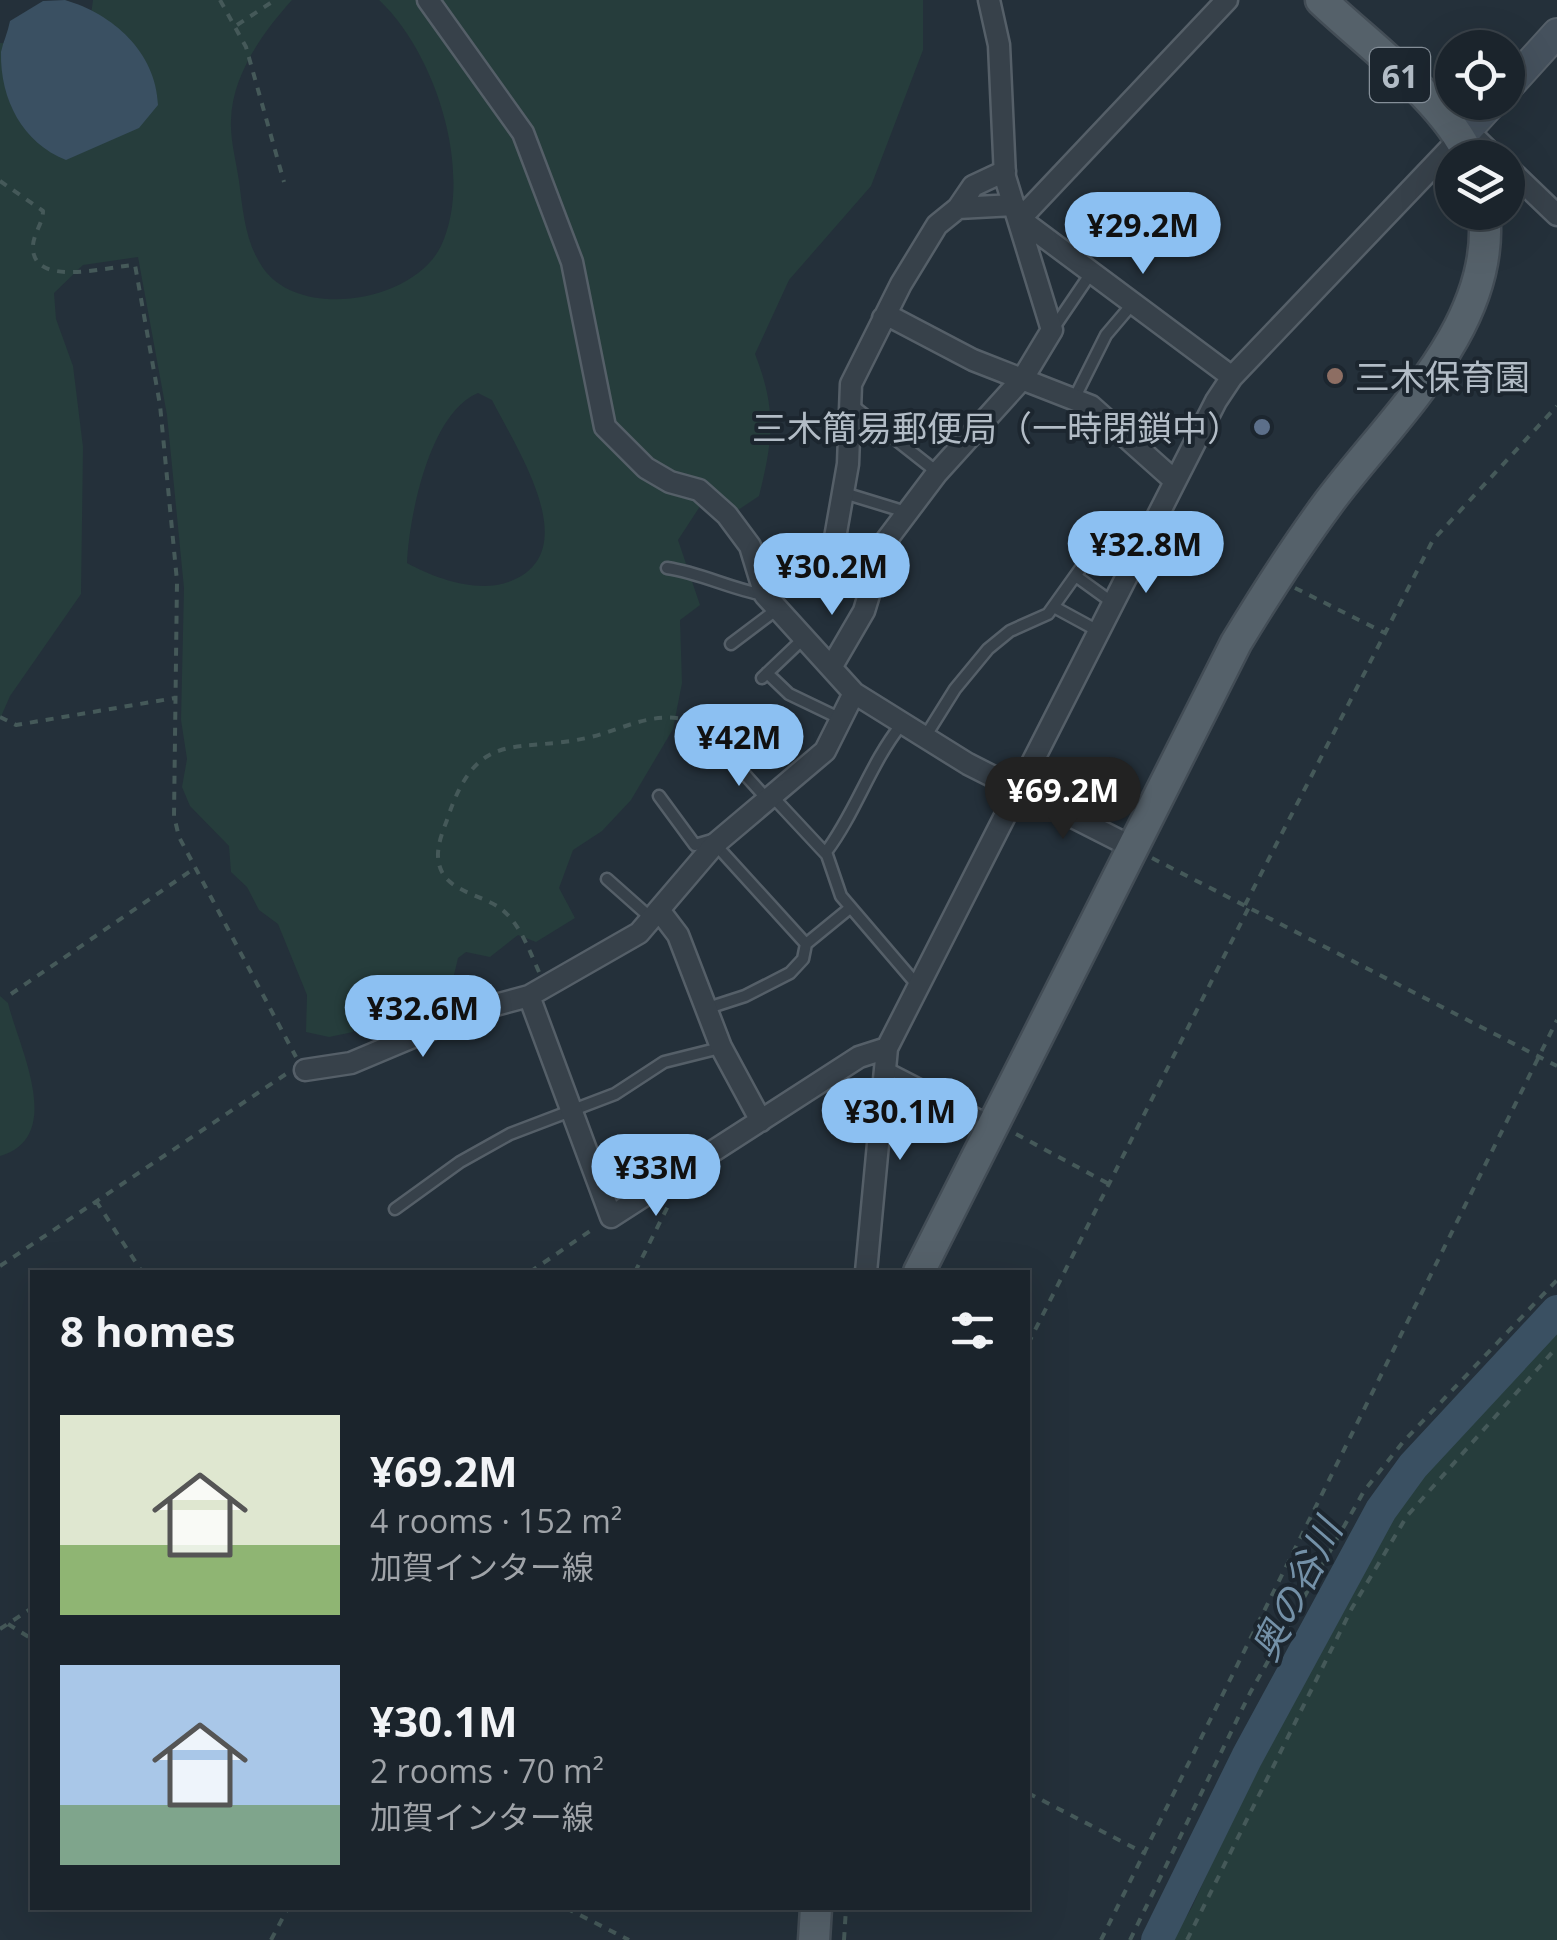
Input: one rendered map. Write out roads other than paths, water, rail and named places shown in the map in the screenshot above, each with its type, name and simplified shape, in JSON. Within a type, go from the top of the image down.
[{"type":"main road","name":"61","points":[[1321,0],[1464,140]]},
{"type":"main road","points":[[920,1270],[994,1123],[1147,855],[1236,643],[1276,578],[1451,339],[1482,271],[1486,230]]},
{"type":"main road","points":[[814,1940],[816,1910]]},
{"type":"street","points":[[428,0],[523,133],[572,262],[605,427],[646,468],[670,482],[699,490],[727,515],[750,546],[770,602],[854,693],[1016,790],[1147,855]]},
{"type":"street","points":[[832,666],[864,611],[874,566],[907,513],[937,473],[1023,378],[1052,330],[1020,234],[1005,171],[998,45],[989,0]]},
{"type":"street","points":[[1017,212],[1227,0]]},
{"type":"street","points":[[1525,69],[1557,34]]},
{"type":"street","points":[[868,588],[840,566],[833,549],[844,493],[851,384],[919,251],[937,226],[958,208],[973,186],[1005,171]]},
{"type":"street","points":[[866,1270],[886,1057],[1016,790],[1175,481],[1232,377],[1435,173]]},
{"type":"street","points":[[1525,184],[1557,215]]},
{"type":"street","points":[[958,208],[1017,212],[1232,377]]},
{"type":"street","points":[[883,318],[893,318],[972,360],[1075,397],[1091,406],[1175,481]]},
{"type":"street","points":[[305,1070],[350,1063],[477,1010],[537,991],[640,934],[716,842],[824,751],[854,693]]},
{"type":"street","points":[[656,915],[678,935],[722,1047],[761,1120]]},
{"type":"street","points":[[537,991],[569,1112],[611,1217],[859,1057],[886,1057]]},
{"type":"lane","points":[[1052,330],[1092,272]]},
{"type":"lane","points":[[1075,397],[1106,334],[1134,302]]},
{"type":"lane","points":[[848,402],[937,473]]},
{"type":"lane","points":[[844,493],[907,513]]},
{"type":"lane","points":[[833,549],[874,566]]},
{"type":"lane","points":[[924,738],[955,689],[988,649],[1010,631],[1054,607],[1088,558]]},
{"type":"lane","points":[[666,568],[698,571],[716,585],[770,602],[732,644]]},
{"type":"lane","points":[[1077,577],[1114,604]]},
{"type":"lane","points":[[1054,607],[1100,632]]},
{"type":"lane","points":[[804,638],[765,675],[789,694],[840,718]]},
{"type":"lane","points":[[827,855],[880,752],[902,725]]},
{"type":"lane","points":[[703,728],[827,855],[850,908],[919,987]]},
{"type":"lane","points":[[659,796],[695,846],[716,842],[806,944]]},
{"type":"lane","points":[[607,879],[656,915]]},
{"type":"lane","points":[[708,1008],[745,996],[790,973],[803,959],[806,944],[850,908]]},
{"type":"lane","points":[[395,1208],[482,1148],[615,1094],[664,1062],[722,1047]]},
{"type":"lane","points":[[886,1057],[994,1123]]},
{"type":"water","points":[[65,0],[100,15],[129,38],[149,68],[158,105],[139,128],[66,160],[38,143],[17,118],[5,87],[1,52],[10,21],[43,1]]},
{"type":"waterway","name":"奥の谷川","points":[[1157,1940],[1247,1757],[1381,1510],[1413,1466],[1557,1311]]},
{"type":"place","name":"三木保育園","points":[[1335,376]]},
{"type":"place","name":"三木簡易郵便局（一時閉鎖中）","points":[[1262,427]]}]
